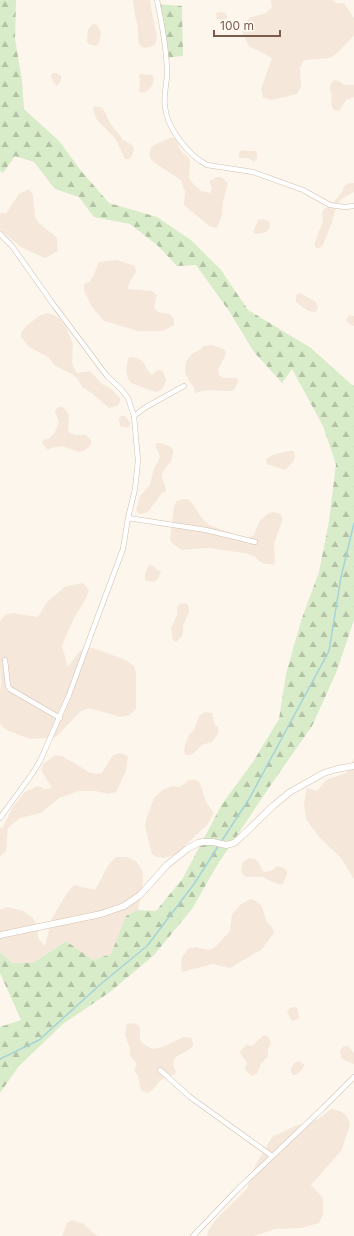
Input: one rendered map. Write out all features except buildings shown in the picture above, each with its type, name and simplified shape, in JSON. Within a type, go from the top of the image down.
[{"type":"street","points":[[158,0],[167,74],[164,97],[165,108],[171,127],[187,149],[201,162],[207,165],[253,172],[303,190],[330,205],[345,207],[354,206]]},
{"type":"street","points":[[0,234],[12,246],[52,304],[107,376],[125,393],[134,416],[138,450],[135,489],[123,549],[70,695],[40,761],[0,818]]},
{"type":"street","points":[[134,416],[146,407],[184,386]]},
{"type":"street","points":[[128,518],[213,531],[255,542]]},
{"type":"street","points":[[5,660],[7,683],[10,689],[60,718]]},
{"type":"street","points":[[0,935],[101,914],[124,906],[140,895],[167,865],[187,849],[203,842],[213,842],[226,845],[234,843],[290,792],[324,773],[354,766]]},
{"type":"street","points":[[160,1070],[190,1097],[272,1156]]},
{"type":"street","points":[[193,1236],[272,1156],[354,1077]]},
{"type":"shaded area","points":[[133,0],[150,0],[157,37],[155,45],[146,48],[139,44],[138,27]]},
{"type":"shaded area","points":[[271,0],[332,0],[336,3],[344,3],[354,18],[354,36],[330,58],[304,60],[300,68],[301,86],[297,94],[271,100],[263,97],[261,89],[272,58],[249,46],[242,32],[249,18],[266,13],[272,7]]},
{"type":"shaded area","points":[[216,13],[225,13],[227,16],[226,20],[222,21],[217,19]]},
{"type":"shaded area","points":[[93,24],[97,25],[101,32],[99,43],[96,46],[89,44],[87,41],[88,29]]},
{"type":"shaded area","points":[[53,73],[57,73],[61,76],[61,81],[57,86],[53,82],[51,75]]},
{"type":"shaded area","points":[[140,74],[152,75],[154,79],[152,86],[146,92],[142,93],[139,91]]},
{"type":"shaded area","points":[[334,80],[339,81],[344,85],[354,85],[354,97],[346,100],[339,111],[334,110],[331,105],[332,93],[330,91],[330,85]]},
{"type":"shaded area","points":[[93,106],[101,107],[104,110],[111,125],[123,140],[132,145],[134,149],[132,156],[129,159],[125,159],[115,138],[97,120]]},
{"type":"shaded area","points":[[172,137],[176,139],[181,151],[188,157],[190,161],[189,178],[201,191],[210,193],[212,189],[209,181],[217,177],[221,177],[228,183],[223,201],[222,215],[217,228],[209,226],[184,205],[185,192],[181,180],[150,158],[149,154],[152,146]]},
{"type":"shaded area","points":[[242,150],[255,151],[257,153],[257,159],[254,162],[248,158],[239,158],[239,153]]},
{"type":"shaded area","points":[[354,183],[354,192],[343,198],[337,204],[323,245],[320,248],[316,248],[314,245],[323,221],[323,210],[332,204],[339,196],[344,186]]},
{"type":"shaded area","points":[[29,189],[33,195],[35,217],[39,223],[57,238],[58,251],[45,258],[22,248],[0,230],[0,213],[6,213],[19,194]]},
{"type":"shaded area","points":[[262,219],[269,221],[269,229],[266,232],[255,234],[253,232],[258,220]]},
{"type":"shaded area","points":[[117,260],[135,266],[136,272],[129,283],[128,289],[152,291],[157,295],[154,307],[158,312],[170,314],[174,319],[174,325],[163,331],[138,331],[104,321],[92,307],[84,291],[84,284],[89,282],[93,277],[99,262]]},
{"type":"shaded area","points":[[298,293],[316,302],[318,308],[317,311],[308,311],[296,302],[296,296]]},
{"type":"shaded area","points":[[47,313],[56,316],[66,327],[73,344],[72,362],[77,373],[90,371],[102,384],[110,388],[120,398],[120,402],[117,406],[109,408],[93,394],[82,387],[77,378],[55,366],[48,357],[29,347],[21,337],[21,333],[26,326],[39,316]]},
{"type":"shaded area","points":[[349,315],[354,316],[354,326],[349,324],[346,320]]},
{"type":"shaded area","points":[[212,345],[224,349],[226,354],[218,370],[219,375],[223,378],[237,378],[238,382],[234,390],[208,390],[195,393],[194,387],[185,373],[187,360],[193,353],[201,349],[203,346]]},
{"type":"shaded area","points":[[133,357],[141,360],[152,375],[159,370],[163,371],[166,380],[160,391],[155,392],[131,383],[128,379],[126,371],[128,358]]},
{"type":"shaded area","points":[[59,407],[63,407],[68,413],[68,432],[75,435],[86,435],[91,440],[89,447],[83,451],[79,452],[62,446],[47,449],[42,443],[44,440],[50,438],[55,432],[59,422],[55,412]]},
{"type":"shaded area","points":[[121,416],[125,416],[130,423],[128,428],[120,426],[119,419]]},
{"type":"shaded area","points":[[156,443],[171,447],[173,450],[171,461],[162,474],[166,491],[162,493],[148,512],[141,514],[136,510],[140,496],[150,485],[153,471],[160,457]]},
{"type":"shaded area","points":[[294,451],[295,457],[293,462],[285,470],[267,464],[266,459],[273,455]]},
{"type":"shaded area","points":[[188,499],[192,503],[201,517],[209,525],[244,538],[254,535],[260,520],[269,513],[274,512],[280,514],[283,518],[274,544],[274,565],[262,563],[254,556],[244,553],[208,548],[182,550],[173,544],[170,540],[174,505],[177,501]]},
{"type":"shaded area","points":[[149,565],[154,566],[157,570],[161,571],[159,577],[153,582],[145,580],[145,573]]},
{"type":"shaded area","points":[[83,583],[89,590],[72,622],[62,646],[68,667],[78,653],[84,648],[93,648],[126,660],[134,666],[136,674],[136,709],[130,715],[121,717],[89,708],[81,711],[56,737],[30,739],[6,730],[0,724],[0,621],[5,615],[13,613],[38,617],[46,603],[66,586]]},
{"type":"shaded area","points":[[184,603],[189,607],[189,612],[183,626],[183,634],[176,642],[173,640],[171,629],[178,614],[177,610],[179,604]]},
{"type":"shaded area","points":[[205,712],[212,713],[215,725],[218,727],[219,732],[212,742],[202,745],[193,754],[186,755],[184,751],[189,735],[194,730],[199,716]]},
{"type":"shaded area","points":[[120,753],[128,756],[126,771],[116,792],[109,794],[95,791],[79,791],[59,798],[41,813],[20,818],[8,828],[6,851],[0,856],[0,828],[3,827],[12,808],[25,792],[38,786],[45,789],[52,788],[41,770],[43,764],[55,755],[62,756],[89,772],[96,774],[102,773],[113,755]]},
{"type":"shaded area","points":[[354,759],[354,879],[341,858],[319,837],[306,819],[304,804],[307,788],[317,791],[326,780],[346,773]]},
{"type":"shaded area","points":[[189,780],[195,780],[200,783],[206,802],[214,813],[208,824],[175,855],[163,858],[157,857],[152,854],[145,826],[154,798],[162,790],[173,786],[180,787]]},
{"type":"shaded area","points":[[116,857],[127,857],[136,861],[142,870],[143,882],[138,910],[126,917],[111,954],[93,960],[66,941],[33,963],[12,963],[0,952],[0,910],[7,907],[23,911],[32,917],[38,927],[38,938],[45,946],[52,918],[67,893],[74,885],[95,890],[109,864]]},
{"type":"shaded area","points":[[249,858],[255,859],[265,872],[273,870],[277,866],[284,868],[287,871],[287,875],[283,884],[278,884],[262,877],[246,877],[243,875],[241,870],[243,862]]},
{"type":"shaded area","points":[[250,899],[261,905],[267,922],[272,927],[274,933],[262,949],[230,968],[213,964],[182,972],[182,957],[189,948],[196,947],[208,950],[214,948],[230,931],[232,914],[240,905]]},
{"type":"shaded area","points":[[290,1008],[297,1008],[299,1018],[292,1021],[287,1012]]},
{"type":"shaded area","points":[[134,1023],[140,1028],[140,1040],[142,1043],[152,1049],[163,1047],[184,1037],[191,1038],[193,1042],[193,1046],[174,1059],[173,1066],[176,1071],[175,1074],[161,1080],[151,1091],[147,1093],[141,1090],[138,1076],[134,1070],[137,1064],[130,1056],[130,1049],[125,1035],[127,1024]]},
{"type":"shaded area","points":[[264,1035],[269,1038],[271,1043],[268,1048],[268,1056],[261,1064],[257,1074],[252,1076],[246,1071],[245,1067],[247,1062],[240,1052],[247,1045],[252,1046]]},
{"type":"shaded area","points":[[347,1046],[354,1053],[354,1064],[342,1059],[340,1051],[343,1047]]},
{"type":"shaded area","points":[[299,1061],[305,1065],[299,1073],[293,1075],[291,1068],[294,1063]]},
{"type":"shaded area","points":[[331,1109],[340,1111],[347,1116],[350,1125],[341,1151],[311,1185],[323,1198],[323,1215],[319,1223],[301,1228],[275,1229],[255,1236],[207,1236],[208,1231],[217,1218],[247,1189],[255,1166],[272,1137],[295,1126],[318,1119]]},
{"type":"shaded area","points":[[72,1220],[84,1224],[98,1236],[62,1236],[67,1223]]},
{"type":"green space","points":[[0,0],[16,0],[15,39],[22,80],[24,109],[59,141],[82,172],[109,203],[157,217],[191,240],[221,270],[248,310],[311,348],[352,385],[354,385],[354,620],[336,673],[312,726],[216,867],[192,909],[154,955],[110,992],[63,1024],[19,1066],[0,1093],[0,1027],[21,1020],[0,973],[0,952],[12,963],[33,963],[66,941],[93,960],[111,954],[126,916],[138,910],[156,911],[183,878],[222,804],[253,762],[279,719],[286,674],[301,621],[319,572],[329,521],[336,464],[323,426],[292,369],[282,383],[254,352],[229,311],[196,265],[177,266],[158,246],[130,224],[94,217],[79,197],[55,189],[34,162],[15,156],[3,173],[0,171]]},
{"type":"green space","points":[[158,4],[182,6],[183,56],[166,58]]},
{"type":"waterway","points":[[221,842],[249,799],[329,651],[341,577],[354,523]]},
{"type":"waterway","points":[[0,1059],[39,1040],[102,983],[147,946],[194,884],[219,845]]}]
